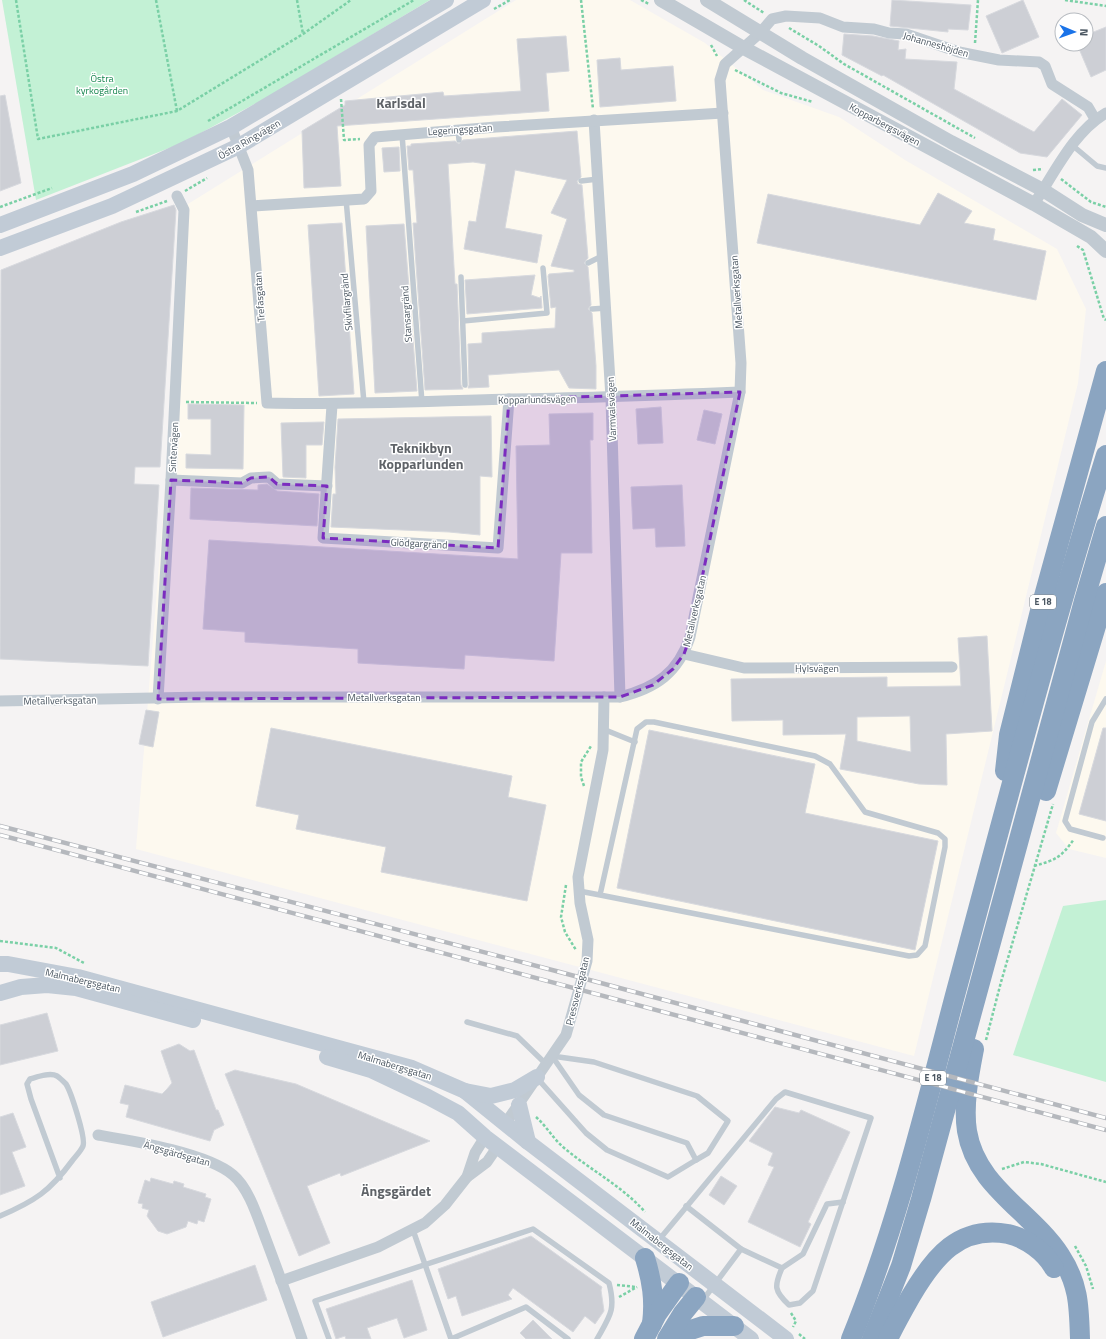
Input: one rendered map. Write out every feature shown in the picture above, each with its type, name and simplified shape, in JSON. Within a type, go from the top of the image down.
[{"type":"highway","name":"E 18","points":[[998,837],[1004,794],[1009,736],[1041,607],[1106,371]]},
{"type":"highway","name":"E 18","points":[[850,1339],[885,1249],[1057,619],[1106,456]]},
{"type":"highway","name":"E 18","points":[[872,1339],[901,1266],[915,1221],[971,1021],[1082,608],[1106,526]]},
{"type":"highway","name":"E 18","points":[[1015,858],[1034,827],[1106,593]]},
{"type":"highway","name":"E 18","points":[[971,1021],[974,1045],[966,1118],[967,1130],[974,1155],[991,1184],[1042,1233],[1060,1255],[1078,1295],[1080,1339]]},
{"type":"highway","points":[[888,1339],[919,1283],[945,1250],[959,1240],[972,1235],[978,1233],[998,1232],[1013,1235],[1028,1242],[1053,1266],[1062,1283],[1066,1298],[1069,1320],[1067,1339]]},
{"type":"highway","points":[[645,1258],[653,1288],[654,1306],[648,1331]]},
{"type":"highway","points":[[648,1331],[679,1283]]},
{"type":"highway","points":[[668,1338],[683,1313],[699,1299]]},
{"type":"highway","points":[[668,1338],[703,1326],[734,1326]]},
{"type":"main road","name":"Östra Ringvägen","points":[[0,225],[133,174],[231,128],[446,0]]},
{"type":"main road","name":"Östra Ringvägen","points":[[0,248],[112,206],[239,146],[483,0]]},
{"type":"main road","name":"Malmabergsgatan","points":[[0,964],[8,964],[93,981],[412,1068],[465,1091],[528,1142],[691,1267],[789,1334]]},
{"type":"main road","name":"Malmabergsgatan","points":[[0,993],[21,987],[47,985],[76,988],[371,1070],[458,1113],[485,1137],[751,1339]]},
{"type":"main road","points":[[465,1091],[491,1096],[515,1090],[545,1066]]},
{"type":"main road","points":[[518,1105],[528,1142]]},
{"type":"main road","points":[[485,1137],[505,1124]]},
{"type":"main road","points":[[498,1146],[505,1124]]},
{"type":"main road","points":[[679,1283],[691,1267]]},
{"type":"main road","points":[[699,1299],[711,1282]]},
{"type":"street","name":"Kopparbergsvägen","points":[[661,0],[742,47],[1034,204],[1091,237],[1106,250]]},
{"type":"street","name":"Kopparbergsvägen","points":[[707,0],[760,33],[951,142],[1043,190],[1082,215],[1106,225]]},
{"type":"street","name":"Johanneshöjden","points":[[760,33],[772,19],[786,16],[820,18],[843,27],[874,29],[889,33],[906,34],[975,55],[999,60],[1039,62],[1045,66],[1052,84],[1088,107],[1095,119]]},
{"type":"street","name":"Metallverksgatan","points":[[0,700],[620,697],[636,693],[653,686],[673,669],[684,654],[690,637],[740,392],[742,363],[720,80],[725,64],[742,47],[760,33]]},
{"type":"street","points":[[1034,204],[1072,145],[1095,119],[1106,112]]},
{"type":"street","name":"Legeringsgatan","points":[[375,137],[402,134],[459,135],[594,120],[723,113]]},
{"type":"street","name":"Varmvalsvägen","points":[[594,120],[611,398],[620,697]]},
{"type":"street","name":"Trefasgatan","points":[[231,128],[248,170],[267,403]]},
{"type":"street","points":[[252,206],[364,199],[371,191],[369,145],[375,137]]},
{"type":"street","name":"Sintervägen","points":[[158,699],[171,480],[184,210],[177,196]]},
{"type":"street","name":"Kopparlundsvägen","points":[[332,405],[611,398],[740,392]]},
{"type":"street","name":"Glödgargränd","points":[[332,405],[323,538],[498,548],[509,400]]},
{"type":"street","points":[[267,403],[332,405]]},
{"type":"street","points":[[171,480],[242,483],[251,478],[270,477],[277,484],[326,486]]},
{"type":"street","name":"Hylsvägen","points":[[684,654],[744,668],[952,667]]},
{"type":"street","name":"Pressverksgatan","points":[[505,1124],[566,1035],[587,961],[588,940],[579,891],[578,877],[603,750],[604,697]]},
{"type":"street","name":"Ängsgärdsgatan","points":[[98,1135],[128,1140],[204,1159],[223,1167],[235,1176],[251,1202],[302,1339]]},
{"type":"street","points":[[467,1177],[475,1153],[485,1137]]},
{"type":"street","points":[[281,1281],[378,1247],[425,1223],[445,1205],[467,1177],[487,1162],[498,1146]]},
{"type":"lane","name":"Stansargränd","points":[[402,134],[422,403]]},
{"type":"lane","points":[[1072,145],[1097,166],[1106,168]]},
{"type":"lane","points":[[582,181],[598,179]]},
{"type":"lane","name":"Skivfilargränd","points":[[346,199],[364,404]]},
{"type":"lane","points":[[588,263],[602,256]]},
{"type":"lane","points":[[463,321],[547,314],[543,268]]},
{"type":"lane","points":[[461,277],[465,385]]},
{"type":"lane","points":[[592,309],[606,308]]},
{"type":"lane","points":[[1103,838],[1070,829],[1065,821],[1092,722],[1106,699]]},
{"type":"lane","points":[[579,891],[909,956],[917,955],[925,946],[945,848],[945,839],[938,833],[865,812],[830,764],[815,756],[654,722],[646,722],[637,729],[600,895]]},
{"type":"lane","points":[[603,729],[635,742]]},
{"type":"lane","points":[[467,1022],[517,1036],[545,1066],[604,1115],[687,1143],[696,1160]]},
{"type":"lane","points":[[594,1062],[697,1096],[728,1121],[708,1153],[668,1177],[607,1150],[586,1133],[545,1066],[594,1062]]},
{"type":"lane","points":[[0,1216],[22,1207],[40,1196],[60,1178],[83,1146],[83,1133],[66,1084],[55,1075],[44,1075],[30,1079],[27,1084],[60,1178]]},
{"type":"lane","points":[[658,1241],[776,1099],[785,1092],[871,1118],[843,1202],[813,1291],[800,1303],[789,1305],[779,1295],[776,1283],[782,1268],[803,1254],[827,1204],[843,1202]]},
{"type":"lane","points":[[686,1206],[741,1249],[782,1268]]},
{"type":"lane","points":[[329,1339],[315,1301],[533,1228],[609,1283],[612,1298],[611,1314],[597,1339]]},
{"type":"lane","points":[[412,1230],[451,1339],[526,1307],[568,1339]]},
{"type":"lane","points":[[711,1282],[741,1249]]},
{"type":"path","points":[[16,0],[38,139],[177,111],[303,34],[351,0]]},
{"type":"path","points":[[156,0],[177,111]]},
{"type":"path","points":[[297,0],[303,34]]},
{"type":"path","points":[[203,124],[414,0]]},
{"type":"path","points":[[581,0],[594,120]]},
{"type":"path","points":[[975,55],[978,0]]},
{"type":"path","points":[[1065,0],[1106,6]]},
{"type":"path","points":[[785,26],[844,64],[977,139]]},
{"type":"path","points":[[341,99],[344,140],[375,137]]},
{"type":"path","points":[[1029,171],[1041,167],[1091,202],[1106,207]]},
{"type":"path","points":[[0,207],[57,186]]},
{"type":"path","points":[[1083,250],[1104,319],[1106,320]]},
{"type":"path","points":[[184,402],[267,403]]},
{"type":"path","points":[[584,788],[581,777],[581,762],[589,751],[592,740]]},
{"type":"path","points":[[985,1046],[1001,982],[1054,801]]},
{"type":"path","points":[[1034,866],[1051,861],[1064,854],[1078,832]]},
{"type":"path","points":[[567,880],[561,917],[565,932],[577,952]]},
{"type":"path","points":[[1000,1170],[1024,1162],[1041,1164],[1106,1182]]},
{"type":"path","points":[[610,1288],[618,1285],[637,1287],[645,1286]]},
{"type":"path","points":[[612,1298],[622,1296],[637,1287]]},
{"type":"path","points":[[789,1305],[790,1311],[796,1321],[789,1334]]},
{"type":"highlighted area","points":[[740,392],[690,637],[684,654],[673,669],[653,685],[620,697],[158,699],[171,480],[242,483],[251,478],[269,477],[277,484],[327,486],[323,538],[498,548],[509,399]]},
{"type":"shaded area","points":[[516,0],[630,0],[705,43],[763,90],[839,117],[905,160],[1057,249],[1086,309],[1078,383],[914,1056],[136,849],[188,204]]},
{"type":"shaded area","points":[[1106,661],[1106,858],[1069,849],[1056,833]]},
{"type":"green space","name":"Östra kyrkogården","points":[[2,0],[430,0],[266,98],[182,143],[36,200]]},
{"type":"green space","points":[[1106,900],[1106,1082],[1013,1055],[1063,906]]},
{"type":"building","points":[[892,0],[971,5],[968,30],[948,29],[948,32],[890,26]]},
{"type":"building","points":[[1023,0],[1039,37],[1002,53],[986,16]]},
{"type":"building","points":[[1106,27],[1106,70],[1091,77],[1080,52],[1094,52],[1094,32]]},
{"type":"building","points":[[844,34],[873,36],[899,41],[898,50],[906,49],[905,59],[957,62],[954,89],[1034,132],[1062,99],[1082,115],[1047,157],[1020,153],[883,75],[882,76],[842,55]]},
{"type":"building","points":[[566,36],[569,71],[546,73],[549,111],[337,126],[341,186],[304,188],[302,131],[345,105],[345,101],[443,92],[444,96],[521,91],[517,39]]},
{"type":"building","points":[[620,58],[621,70],[673,66],[676,101],[600,107],[597,60]]},
{"type":"building","points":[[5,95],[21,183],[0,191],[0,96]]},
{"type":"building","points":[[577,131],[581,177],[577,181],[578,184],[582,185],[588,258],[584,263],[588,267],[591,305],[588,309],[592,313],[596,366],[596,389],[569,388],[559,370],[488,375],[489,387],[468,388],[468,344],[482,343],[482,333],[555,328],[556,307],[551,308],[548,276],[549,274],[574,272],[574,270],[551,266],[567,219],[551,213],[567,180],[515,170],[505,228],[542,235],[537,263],[464,249],[469,221],[476,222],[486,164],[473,162],[448,164],[455,284],[457,284],[461,385],[463,389],[425,390],[413,223],[417,223],[413,170],[409,170],[407,146],[411,146],[411,144],[455,141],[459,144],[463,140]]},
{"type":"building","points":[[399,147],[400,171],[384,172],[382,148]]},
{"type":"building","points":[[938,193],[972,211],[964,223],[995,229],[993,240],[1046,251],[1036,300],[757,243],[768,194],[920,225]]},
{"type":"building","points":[[174,205],[176,210],[160,467],[135,467],[134,484],[159,485],[148,666],[0,659],[1,270],[121,222]]},
{"type":"building","points":[[342,223],[354,394],[319,396],[308,225]]},
{"type":"building","points":[[404,224],[417,391],[375,393],[366,226]]},
{"type":"building","points":[[535,275],[531,295],[540,298],[541,296],[542,308],[467,314],[465,280]]},
{"type":"building","points":[[188,404],[244,405],[243,469],[186,468],[186,454],[211,455],[211,419],[188,419]]},
{"type":"building","points":[[661,407],[663,443],[638,444],[636,409]]},
{"type":"building","points":[[704,410],[722,414],[715,444],[697,440]]},
{"type":"building","points":[[593,413],[593,440],[590,440],[592,553],[561,553],[554,661],[465,655],[464,669],[358,663],[358,649],[245,642],[245,632],[203,629],[209,540],[518,559],[516,446],[550,445],[549,414]]},
{"type":"building","points":[[491,416],[492,477],[480,476],[480,535],[449,532],[331,527],[333,494],[336,494],[335,467],[338,419]]},
{"type":"building","points":[[324,422],[322,445],[306,445],[306,478],[283,477],[281,423]]},
{"type":"building","points":[[267,484],[277,491],[319,494],[317,526],[190,519],[191,488],[258,490],[258,485]]},
{"type":"building","points":[[682,485],[685,546],[656,547],[655,528],[633,529],[631,487]]},
{"type":"building","points":[[987,636],[992,731],[946,734],[947,785],[919,784],[840,769],[846,734],[783,735],[783,720],[732,721],[731,679],[887,677],[887,687],[961,686],[958,638]],"holes":[[[910,716],[911,752],[857,741],[857,717]]]},
{"type":"building","points":[[146,710],[159,712],[153,747],[139,744]]},
{"type":"building","points":[[271,728],[512,776],[508,797],[546,805],[527,901],[381,872],[386,847],[296,829],[299,815],[256,806]]},
{"type":"building","points":[[1103,728],[1106,728],[1106,821],[1079,814]]},
{"type":"building","points":[[649,730],[815,764],[805,813],[938,841],[915,950],[617,888]]},
{"type":"building","points":[[47,1013],[58,1051],[0,1065],[0,1025]]},
{"type":"building","points":[[179,1044],[190,1051],[194,1050],[216,1110],[218,1110],[224,1125],[214,1130],[210,1141],[126,1117],[129,1105],[120,1103],[125,1085],[162,1094],[167,1089],[172,1083],[161,1051]]},
{"type":"building","points":[[235,1070],[296,1084],[430,1141],[341,1176],[340,1173],[307,1186],[330,1243],[299,1256],[225,1074]]},
{"type":"building","points":[[775,1107],[799,1113],[801,1110],[850,1132],[808,1222],[811,1224],[800,1247],[748,1222],[774,1167],[768,1165],[773,1153],[749,1141]]},
{"type":"building","points":[[13,1113],[26,1147],[12,1152],[25,1186],[0,1195],[0,1117]]},
{"type":"building","points":[[721,1176],[737,1186],[724,1205],[709,1195]]},
{"type":"building","points":[[151,1178],[173,1184],[174,1181],[184,1184],[183,1187],[206,1194],[205,1197],[211,1199],[204,1222],[198,1220],[197,1224],[188,1221],[186,1227],[167,1234],[158,1231],[147,1216],[149,1210],[142,1208],[143,1204],[138,1203],[145,1180],[150,1182]]},
{"type":"building","points":[[531,1236],[602,1287],[601,1290],[604,1311],[595,1324],[585,1316],[573,1332],[513,1288],[508,1295],[512,1299],[462,1316],[456,1296],[448,1299],[438,1269]]},
{"type":"building","points":[[255,1265],[267,1300],[163,1337],[151,1302]]},
{"type":"building","points":[[412,1280],[427,1330],[404,1338],[397,1318],[367,1328],[371,1339],[346,1339],[345,1336],[336,1339],[326,1309]]},
{"type":"building","points":[[533,1320],[552,1339],[526,1339],[520,1333]]},
{"type":"railway","points":[[0,826],[556,971],[1106,1118]]},
{"type":"railway","points":[[0,835],[1106,1130]]},
{"type":"district","name":"Karlsdal","points":[[401,103]]},
{"type":"district","name":"Teknikbyn Kopparlunden","points":[[421,456]]},
{"type":"district","name":"Ängsgärdet","points":[[396,1191]]}]
